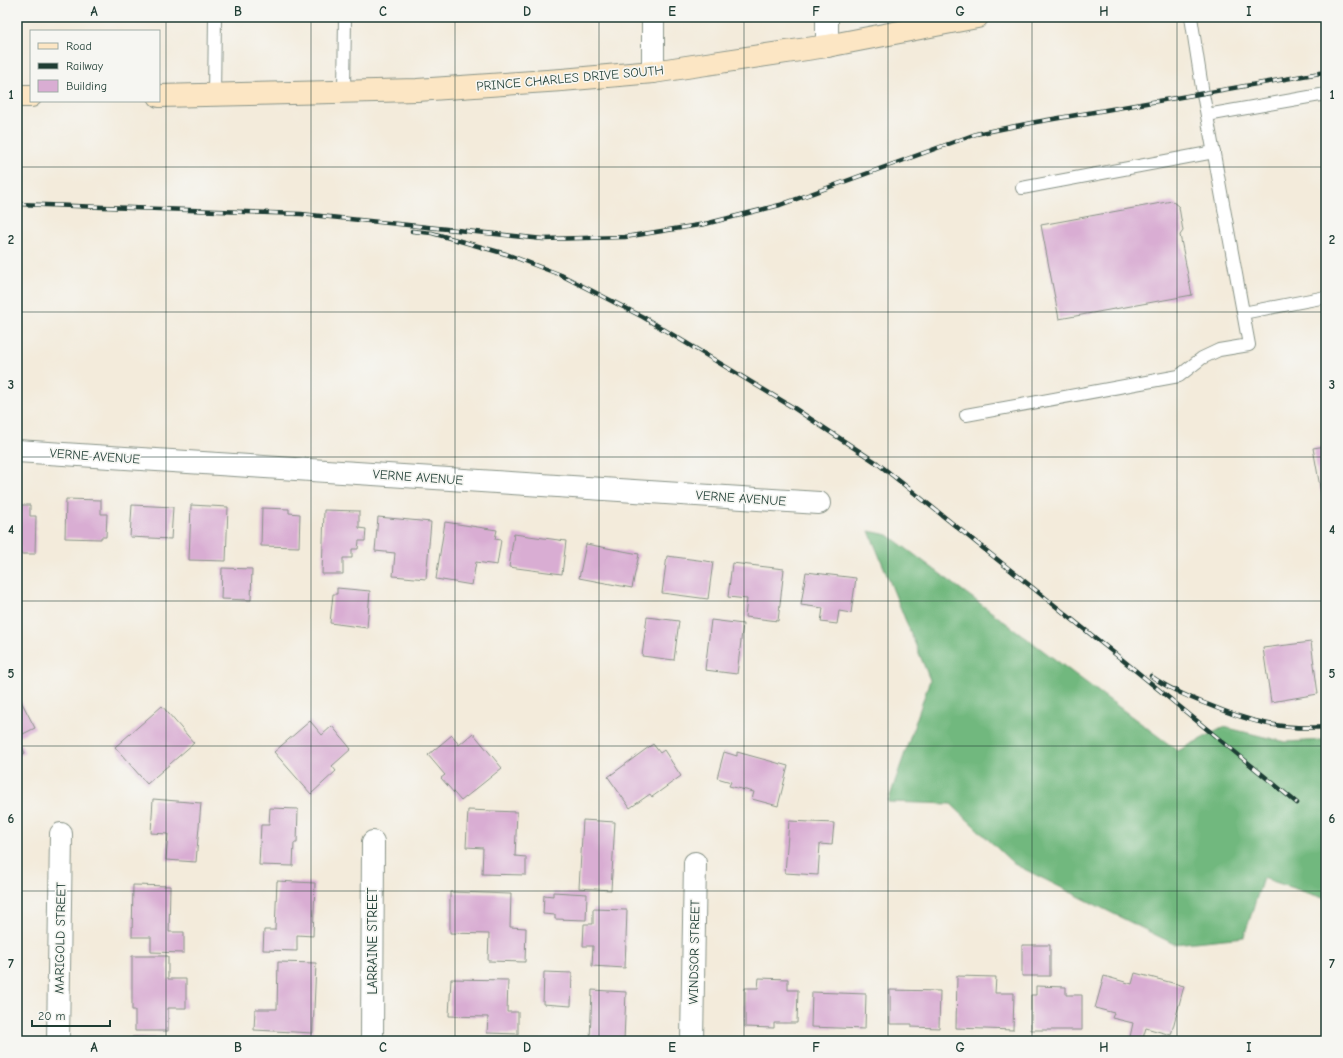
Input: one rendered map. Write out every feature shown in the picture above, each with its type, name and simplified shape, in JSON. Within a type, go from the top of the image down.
[{"type":"main road","name":"PRINCE CHARLES DRIVE SOUTH","points":[[160,96],[214,96],[417,90],[653,72],[827,46],[977,17]]},
{"type":"main road","points":[[17,96],[30,96]]},
{"type":"street","points":[[653,17],[653,72]]},
{"type":"street","points":[[827,17],[827,46]]},
{"type":"street","name":"VERNE AVENUE","points":[[17,451],[819,503]]},
{"type":"street","name":"MARIGOLD STREET","points":[[58,1041],[61,834]]},
{"type":"street","name":"LARRAINE STREET","points":[[372,1041],[373,842]]},
{"type":"street","name":"WINDSOR STREET","points":[[692,1041],[695,863]]},
{"type":"lane","points":[[214,96],[216,17]]},
{"type":"lane","points":[[344,17],[344,92]]},
{"type":"lane","points":[[966,415],[1179,376],[1202,358],[1219,350],[1249,345],[1207,115],[1191,17]]},
{"type":"lane","points":[[1207,115],[1326,94]]},
{"type":"lane","points":[[1022,188],[1214,152]]},
{"type":"lane","points":[[1243,313],[1326,298]]},
{"type":"green space","points":[[869,531],[888,535],[1178,751],[1224,727],[1285,742],[1326,740],[1326,903],[1323,898],[1263,878],[1244,937],[1174,944],[1014,864],[951,804],[888,802],[930,680]]},
{"type":"building","points":[[1172,201],[1179,207],[1183,231],[1180,235],[1192,295],[1059,319],[1041,225]]},
{"type":"building","points":[[1326,446],[1326,514],[1325,515],[1313,448]]},
{"type":"building","points":[[66,499],[101,500],[101,514],[107,514],[106,537],[101,537],[101,539],[65,538]]},
{"type":"building","points":[[17,505],[30,505],[30,516],[36,516],[35,554],[17,554]]},
{"type":"building","points":[[132,505],[173,507],[171,539],[130,537]]},
{"type":"building","points":[[191,505],[228,507],[226,561],[189,560]]},
{"type":"building","points":[[262,508],[289,509],[289,513],[300,514],[299,547],[261,546]]},
{"type":"building","points":[[324,510],[359,511],[359,528],[366,529],[365,541],[359,541],[358,549],[352,549],[352,558],[343,558],[343,574],[322,574]]},
{"type":"building","points":[[378,517],[431,522],[426,579],[393,576],[395,553],[375,551]]},
{"type":"building","points":[[445,522],[497,530],[495,539],[501,540],[497,565],[476,562],[472,585],[436,579]]},
{"type":"building","points":[[514,534],[566,541],[562,574],[509,567]]},
{"type":"building","points":[[586,544],[639,554],[632,588],[579,578]]},
{"type":"building","points":[[667,556],[713,562],[708,599],[662,593]]},
{"type":"building","points":[[732,563],[784,569],[778,621],[745,617],[747,599],[728,597]]},
{"type":"building","points":[[222,568],[252,569],[251,600],[221,599]]},
{"type":"building","points":[[806,572],[856,578],[851,613],[839,611],[837,624],[821,622],[823,608],[801,605]]},
{"type":"building","points":[[337,588],[370,591],[367,628],[330,623],[333,594],[337,594]]},
{"type":"building","points":[[647,617],[679,621],[674,660],[642,656]]},
{"type":"building","points":[[711,620],[743,624],[737,674],[705,670]]},
{"type":"building","points":[[1311,642],[1318,694],[1271,702],[1263,648]]},
{"type":"building","points":[[21,701],[35,728],[17,737],[17,703]]},
{"type":"building","points":[[162,706],[194,743],[147,784],[115,747]]},
{"type":"building","points":[[310,721],[322,735],[332,726],[351,749],[332,766],[336,771],[311,794],[274,752]]},
{"type":"building","points":[[473,733],[502,768],[461,801],[441,778],[445,775],[428,755],[452,735],[459,745]]},
{"type":"building","points":[[17,737],[25,753],[17,757]]},
{"type":"building","points":[[653,744],[660,753],[664,750],[681,776],[652,797],[650,794],[630,808],[608,777]]},
{"type":"building","points":[[724,752],[737,756],[737,752],[788,766],[778,806],[752,799],[754,792],[729,786],[731,782],[717,778]]},
{"type":"building","points":[[153,799],[201,803],[196,862],[166,860],[168,834],[151,833]]},
{"type":"building","points":[[270,808],[298,809],[297,843],[294,843],[293,866],[259,865],[261,825],[269,825]]},
{"type":"building","points":[[468,810],[517,812],[515,856],[526,857],[526,875],[482,874],[483,848],[466,847]]},
{"type":"building","points":[[583,820],[615,822],[611,890],[579,888]]},
{"type":"building","points":[[789,821],[834,823],[832,845],[820,844],[818,875],[785,873]]},
{"type":"building","points":[[277,881],[315,883],[313,936],[297,935],[297,951],[263,950],[264,930],[275,930]]},
{"type":"building","points":[[133,885],[170,886],[169,932],[184,932],[184,953],[151,952],[151,937],[132,937]]},
{"type":"building","points":[[450,892],[511,894],[510,927],[526,928],[525,962],[488,961],[489,934],[450,933]]},
{"type":"building","points":[[553,892],[587,894],[586,920],[555,919],[555,915],[543,914],[544,895],[553,896]]},
{"type":"building","points":[[593,909],[627,910],[625,968],[592,966],[593,946],[583,946],[584,924],[593,924]]},
{"type":"building","points":[[1022,945],[1050,945],[1050,976],[1022,976]]},
{"type":"building","points":[[132,956],[168,956],[168,979],[186,979],[186,1008],[168,1008],[168,1031],[135,1031],[135,1010],[132,1010]]},
{"type":"building","points":[[278,962],[316,963],[313,1033],[254,1030],[255,1009],[277,1009]]},
{"type":"building","points":[[544,972],[572,973],[571,1006],[543,1004]]},
{"type":"building","points":[[1135,973],[1184,986],[1171,1035],[1146,1028],[1142,1041],[1130,1037],[1133,1023],[1112,1018],[1114,1013],[1095,1008],[1104,976],[1132,984]]},
{"type":"building","points":[[957,976],[996,977],[995,993],[1014,993],[1013,1030],[956,1028]]},
{"type":"building","points":[[759,978],[788,979],[788,990],[798,990],[797,1023],[774,1023],[774,1028],[745,1027],[745,988],[758,988]]},
{"type":"building","points":[[451,979],[508,980],[507,1012],[518,1012],[518,1034],[487,1033],[488,1017],[449,1016]]},
{"type":"building","points":[[1036,986],[1066,987],[1066,995],[1082,995],[1082,1030],[1031,1030],[1031,995],[1036,995]]},
{"type":"building","points":[[592,990],[626,992],[624,1041],[590,1041]]},
{"type":"building","points":[[890,990],[940,991],[939,1028],[912,1027],[912,1024],[890,1024]]},
{"type":"building","points":[[812,992],[866,994],[865,1029],[811,1027]]},
{"type":"building","points":[[132,1037],[168,1038],[168,1041],[133,1041]]},
{"type":"railway","points":[[17,204],[301,214],[543,239],[625,237],[705,224],[780,205],[976,134],[1036,122],[1326,72]]},
{"type":"railway","points":[[412,231],[432,233],[506,254],[561,275],[643,317],[794,408],[877,463],[1119,657],[1297,803]]},
{"type":"railway","points":[[1151,676],[1186,696],[1238,716],[1266,724],[1280,726],[1310,728],[1326,727]]}]
